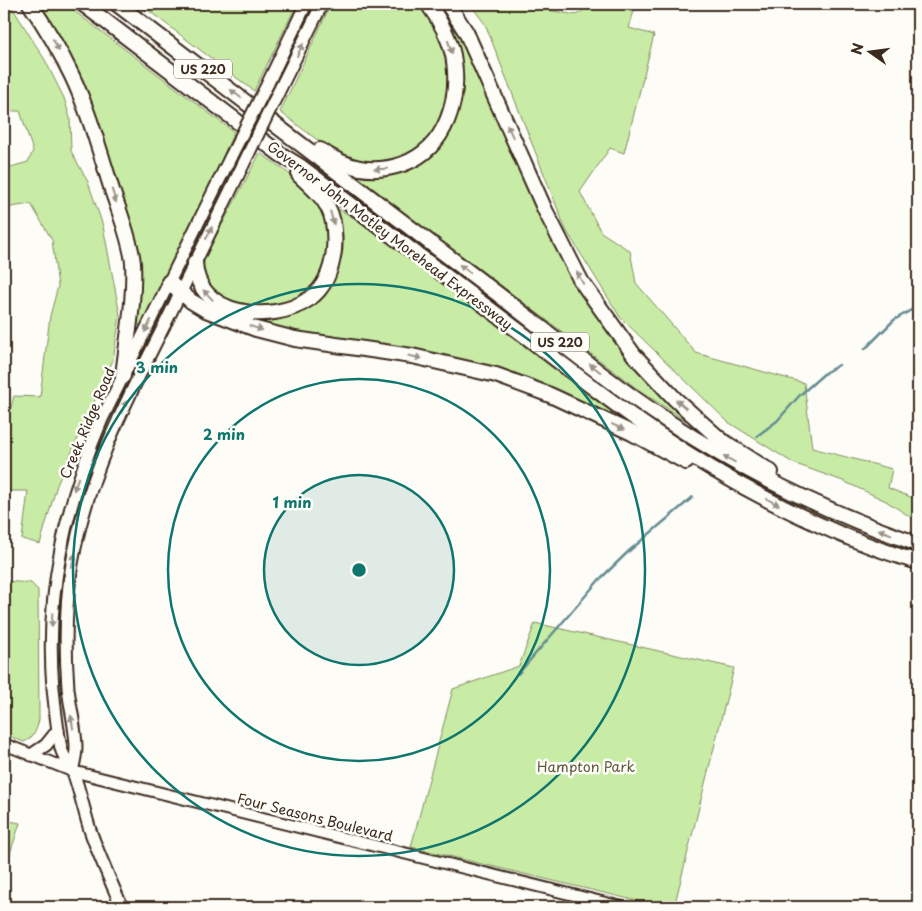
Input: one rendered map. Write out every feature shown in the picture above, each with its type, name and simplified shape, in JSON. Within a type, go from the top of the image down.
[{"type":"highway","points":[[30,4],[46,28],[72,76],[123,222],[133,260],[132,312],[124,376]]},
{"type":"highway","name":"Governor John Motley Morehead Expressway","points":[[83,4],[280,154],[308,172],[630,415],[730,479],[827,528],[918,562]]},
{"type":"highway","name":"Governor John Motley Morehead Expressway","points":[[117,4],[538,326],[669,422],[746,469],[812,502],[918,544]]},
{"type":"highway","points":[[289,134],[303,139],[333,159],[352,166],[368,169],[386,169],[410,161],[433,145],[447,122],[452,108],[454,64],[444,30],[428,4]]},
{"type":"highway","points":[[448,4],[466,32],[545,210],[581,281],[634,356],[675,399],[722,440],[757,464],[821,499],[851,519]]},
{"type":"highway","points":[[195,262],[198,279],[210,298],[221,305],[239,311],[262,314],[282,311],[310,299],[320,288],[327,278],[332,264],[334,227],[332,212],[318,193],[280,154]]},
{"type":"highway","points":[[169,282],[180,293],[206,310],[256,329],[287,337],[412,356],[496,375],[550,395],[632,433],[707,474],[730,479]]},
{"type":"main road","name":"Creek Ridge Road","points":[[122,907],[90,831],[72,771],[62,751],[58,730],[51,644],[56,576],[63,535],[73,495],[86,457],[169,282],[306,4]]},
{"type":"main road","name":"Creek Ridge Road","points":[[72,771],[76,748],[70,706],[66,632],[72,564],[90,488],[115,424],[322,4]]},
{"type":"main road","points":[[31,755],[46,745],[58,730]]},
{"type":"street","name":"Four Seasons Boulevard","points":[[4,744],[72,771],[622,907]]},
{"type":"green space","points":[[4,4],[10,4],[45,60],[64,98],[70,118],[71,151],[88,182],[103,226],[120,315],[113,360],[57,485],[40,544],[22,539],[28,491],[7,491],[6,425],[14,396],[40,397],[50,316],[58,286],[52,240],[31,204],[4,208],[4,169],[28,162],[33,151],[20,111],[4,111]]},
{"type":"green space","points":[[37,4],[65,4],[234,132],[141,326],[137,324],[138,282],[134,241]]},
{"type":"green space","points":[[140,4],[297,4],[254,91]]},
{"type":"green space","points":[[331,4],[422,4],[437,32],[448,61],[450,82],[446,104],[442,119],[431,139],[425,146],[408,156],[399,160],[379,163],[350,159],[329,148],[280,112]]},
{"type":"green space","points":[[435,4],[441,4],[460,31],[552,239],[688,417],[686,421],[636,388],[353,173],[354,170],[387,174],[454,122],[460,103],[461,79]]},
{"type":"green space","points":[[470,4],[518,4],[576,15],[593,4],[636,4],[629,28],[654,35],[624,153],[610,148],[580,192],[601,232],[630,251],[636,283],[696,353],[804,383],[812,448],[892,469],[888,488],[918,500],[918,520],[886,501],[843,481],[793,463],[728,422],[620,317],[566,230],[485,24]]},
{"type":"green space","points":[[260,153],[297,180],[314,196],[326,214],[332,240],[320,280],[307,294],[288,303],[267,307],[245,306],[226,300],[212,290],[204,275],[206,255]]},
{"type":"green space","points":[[338,209],[358,220],[616,414],[613,418],[576,400],[272,326],[227,311],[259,318],[331,281],[339,266],[343,250],[343,234],[337,213]]},
{"type":"green space","points":[[4,581],[31,583],[38,590],[39,719],[34,733],[24,742],[4,734],[4,687],[10,657],[4,619]]},
{"type":"green space","name":"Hampton Park","points":[[535,623],[734,668],[674,907],[663,907],[411,847],[453,689],[519,666]]},
{"type":"green space","points":[[4,820],[20,823],[4,872]]},
{"type":"waterway","points":[[865,349],[894,320],[918,306]]},
{"type":"waterway","points":[[757,436],[777,421],[800,395],[826,372],[839,365]]},
{"type":"waterway","points":[[518,674],[599,580],[629,551],[693,497]]}]
